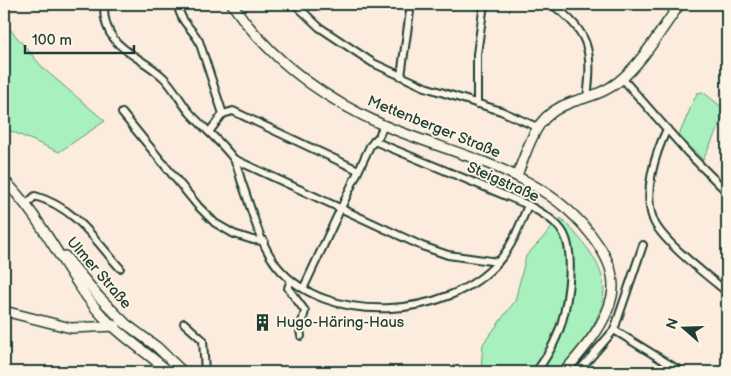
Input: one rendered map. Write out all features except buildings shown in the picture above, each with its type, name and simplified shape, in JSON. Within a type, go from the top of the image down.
[{"type":"main road","name":"Mettenberger Straße","points":[[232,4],[257,37],[284,64],[317,89],[384,125],[517,175],[537,187],[589,230],[606,256],[611,269],[613,285],[609,305],[591,340],[564,372]]},
{"type":"main road","points":[[517,175],[537,127],[557,108],[609,88],[622,78],[642,56],[680,4]]},
{"type":"main road","name":"Ulmer Straße","points":[[4,180],[26,204],[43,228],[89,301],[114,327],[169,372]]},
{"type":"main road","name":"Ulmer Straße","points":[[43,228],[99,297],[126,324],[157,347],[182,372]]},
{"type":"main road","points":[[4,311],[65,327],[91,329],[126,324]]},
{"type":"street","points":[[104,4],[105,23],[115,42],[164,78],[190,113],[234,159],[437,252],[498,262]]},
{"type":"street","points":[[177,4],[185,26],[193,30],[200,41],[223,114]]},
{"type":"street","points":[[295,4],[319,27],[373,63],[425,87],[501,111],[537,127]]},
{"type":"street","points":[[400,76],[411,4]]},
{"type":"street","points":[[477,104],[477,54],[484,4]]},
{"type":"street","points":[[551,4],[579,28],[588,47],[587,98]]},
{"type":"street","points":[[622,78],[727,192]]},
{"type":"street","points":[[209,132],[223,114],[233,111],[358,170]]},
{"type":"street","points":[[122,113],[198,206],[215,223],[234,234],[253,240],[264,241]]},
{"type":"street","points":[[304,287],[358,170],[384,125]]},
{"type":"street","points":[[667,129],[660,144],[648,202],[653,221],[695,265],[727,292]]},
{"type":"street","name":"Steigstraße","points":[[374,141],[528,206],[545,215],[564,234],[569,255],[568,289],[558,335],[536,372]]},
{"type":"street","points":[[234,159],[264,241],[278,266],[290,280],[350,305],[370,308],[407,308],[441,300],[464,288],[498,262],[513,239],[528,206]]},
{"type":"street","name":"Ulmer Straße","points":[[26,204],[35,196],[54,201],[71,213],[120,268]]},
{"type":"street","points":[[578,372],[614,330],[643,245]]},
{"type":"street","points":[[290,280],[288,288],[305,311],[300,330],[301,336]]},
{"type":"street","points":[[184,323],[203,340],[205,372]]},
{"type":"street","points":[[614,330],[682,372]]},
{"type":"green space","points":[[4,22],[44,69],[105,121],[59,152],[4,128]]},
{"type":"green space","points":[[703,92],[723,108],[727,102],[727,118],[724,115],[703,160],[679,135],[697,93]]},
{"type":"green space","points":[[561,218],[595,260],[602,278],[604,295],[600,311],[591,329],[560,372],[484,372],[481,369],[483,344],[515,301],[526,256]]},
{"type":"place","name":"Hugo-Häring-Haus","points":[[262,322]]}]
